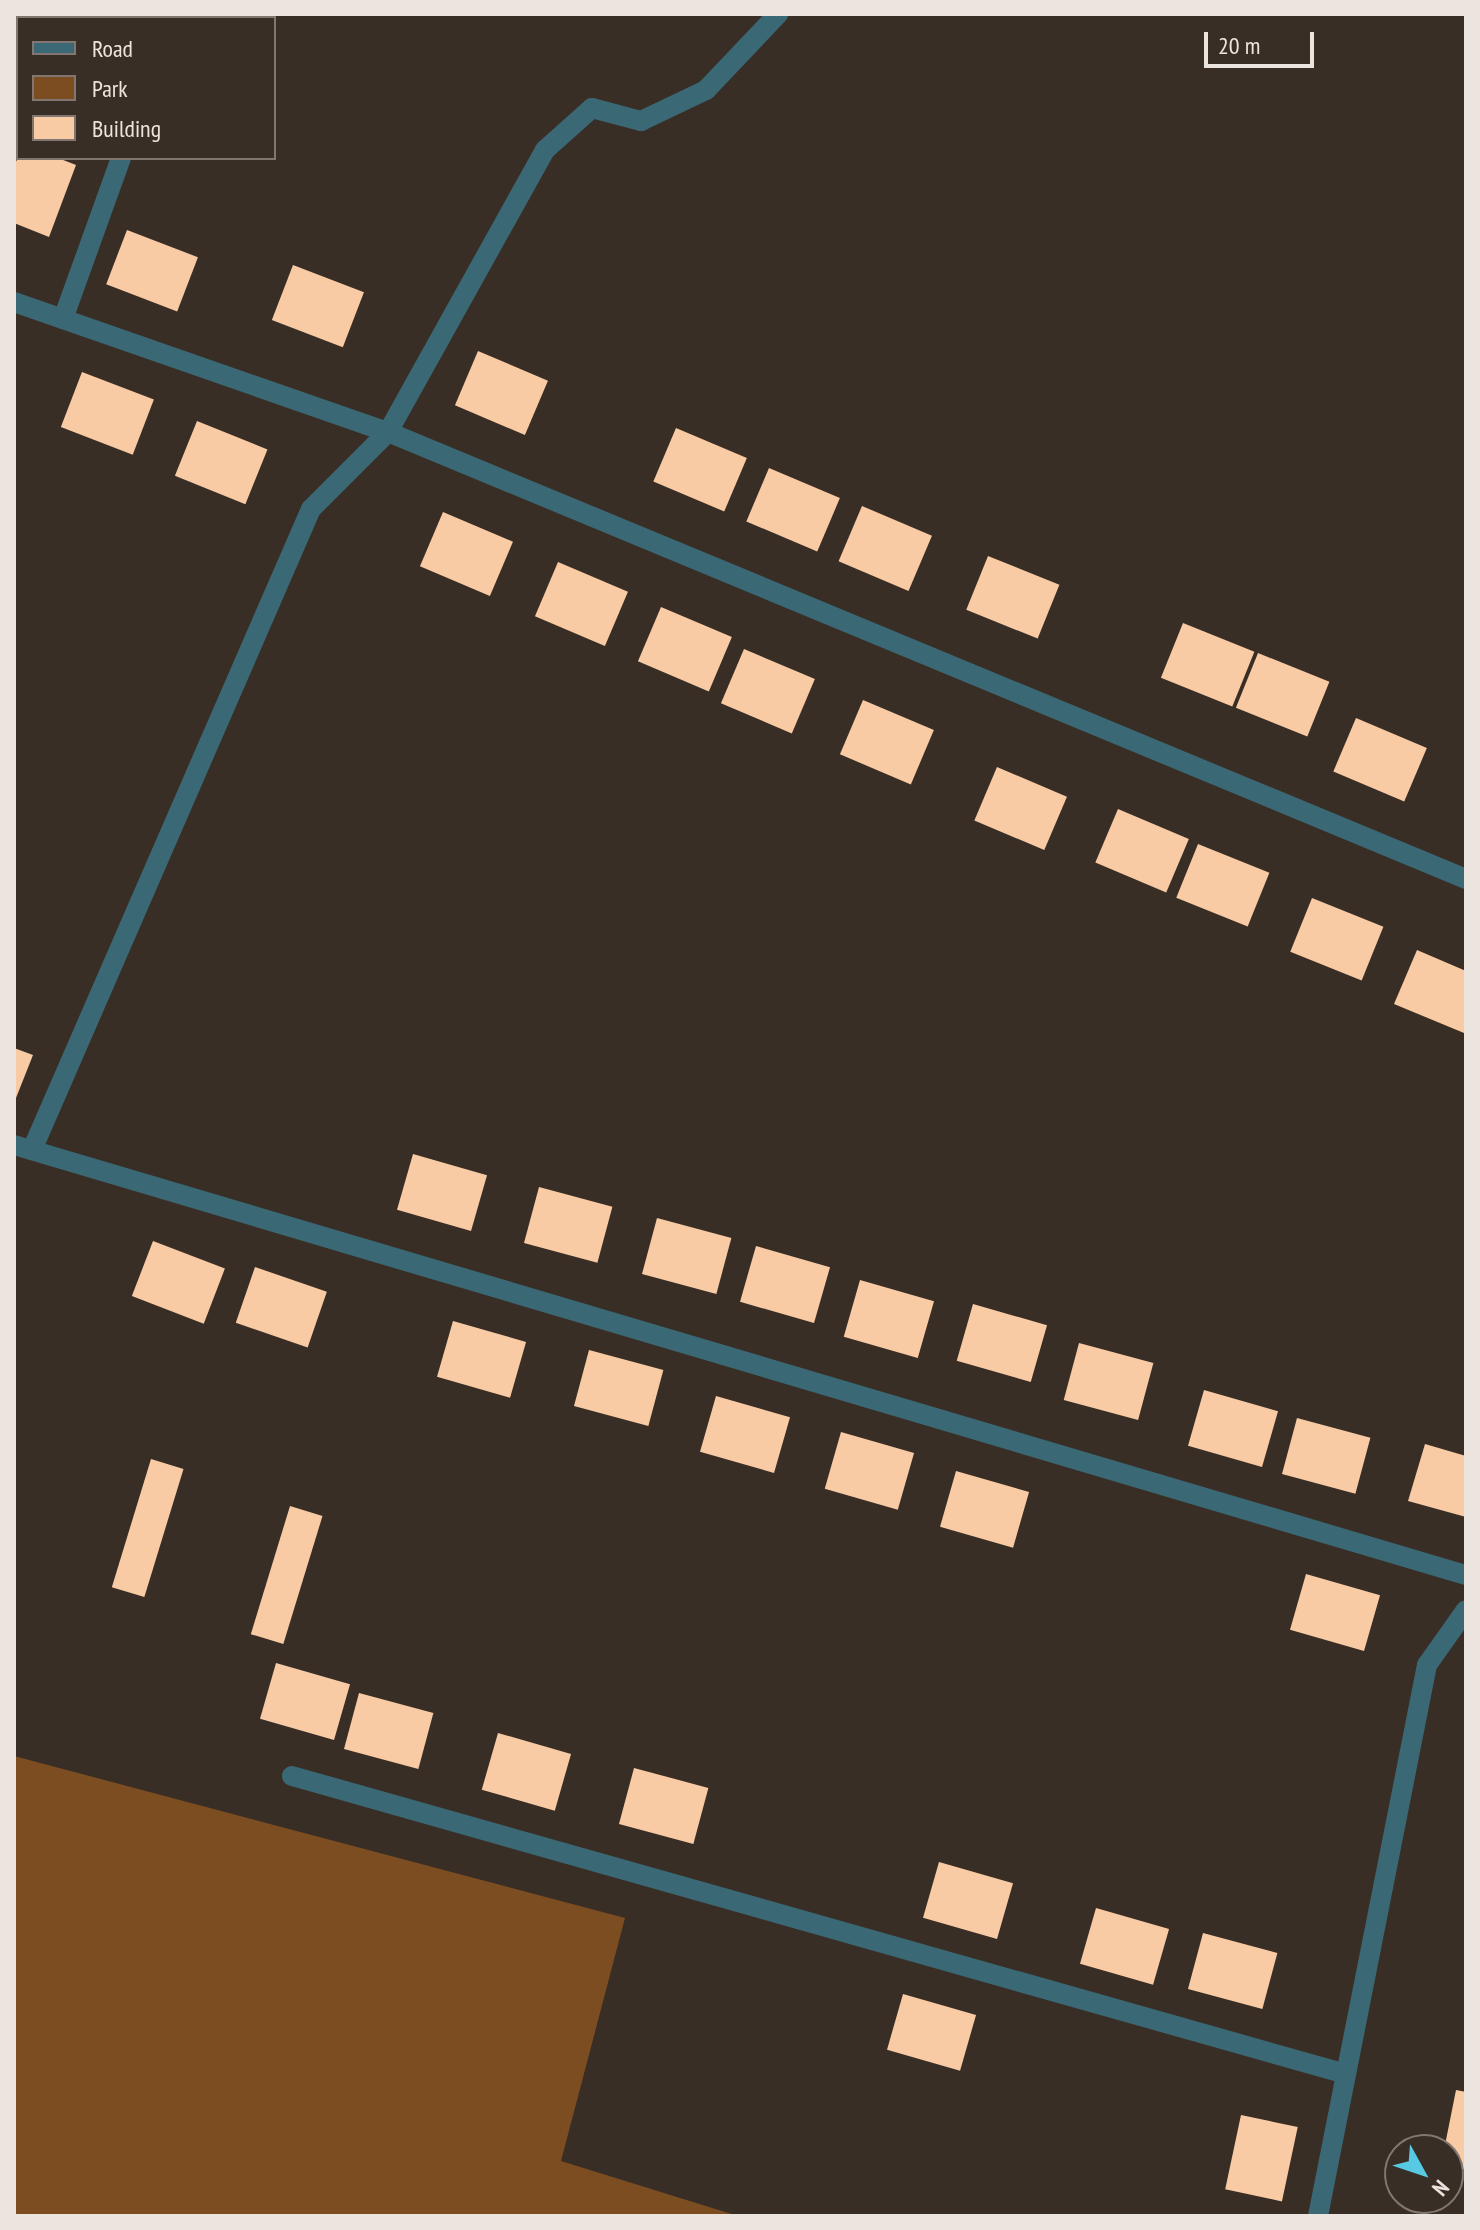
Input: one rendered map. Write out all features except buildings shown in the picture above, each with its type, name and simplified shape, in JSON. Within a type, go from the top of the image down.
[{"type":"street","points":[[778,14],[706,90],[641,121],[592,108],[545,150],[388,432],[311,509],[23,1147],[1466,1575]]},
{"type":"street","points":[[63,319],[120,160]]},
{"type":"street","points":[[14,302],[388,432],[1466,879]]},
{"type":"street","points":[[1318,2216],[1427,1665],[1466,1610]]},
{"type":"street","points":[[292,1776],[1346,2074]]},
{"type":"green space","points":[[14,1756],[625,1918],[561,2161],[738,2216],[14,2216]]}]
